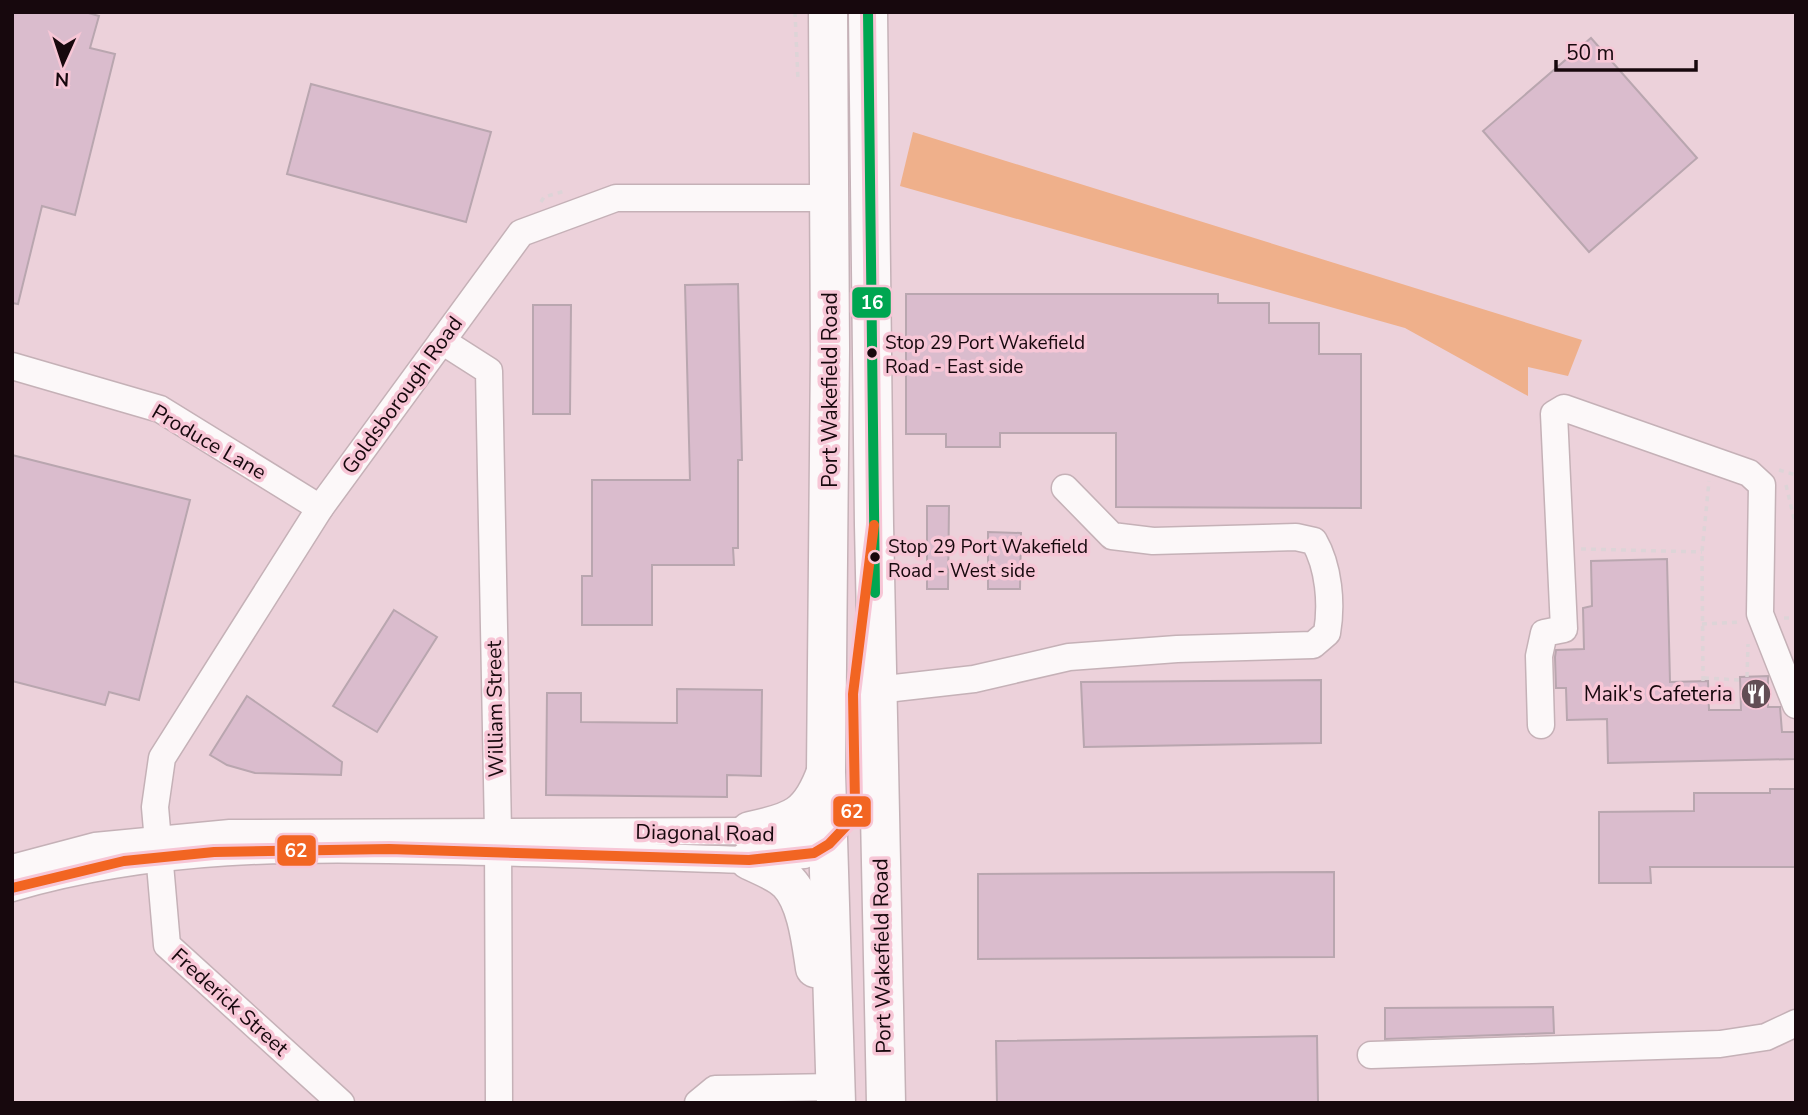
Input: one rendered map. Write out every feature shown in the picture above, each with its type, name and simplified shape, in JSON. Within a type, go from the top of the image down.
[{"type":"highway","name":"Port Wakefield Road","points":[[828,12],[830,198],[827,772],[835,1095]]},
{"type":"highway","name":"Port Wakefield Road","points":[[868,12],[874,525],[886,1103]]},
{"type":"highway","points":[[874,525],[853,694],[855,803],[847,825],[829,844],[850,867],[862,904],[882,999]]},
{"type":"highway","points":[[827,772],[817,798],[795,820],[749,846],[787,882],[802,912],[811,942],[835,1095]]},
{"type":"street","points":[[521,233],[616,198],[830,198]]},
{"type":"street","name":"Goldsborough Road","points":[[160,847],[155,807],[162,758],[320,508],[521,233]]},
{"type":"street","name":"William Street","points":[[442,341],[489,371],[498,842],[499,1103]]},
{"type":"street","name":"Produce Lane","points":[[12,366],[160,409],[320,508]]},
{"type":"street","points":[[1541,725],[1539,656],[1544,633],[1564,629],[1554,414],[1564,408],[1749,473],[1762,485],[1760,614],[1796,705]]},
{"type":"street","points":[[877,690],[974,679],[1069,657],[1177,649],[1312,645],[1327,633],[1329,621],[1324,559],[1314,541],[1296,537],[1153,541],[1112,536],[1065,488]]},
{"type":"street","name":"Diagonal Road","points":[[12,867],[96,846],[160,847],[295,831],[498,842],[749,846],[812,837],[829,844]]},
{"type":"street","name":"Diagonal Road","points":[[12,888],[160,847]]},
{"type":"street","name":"Frederick Street","points":[[160,847],[167,945],[341,1103]]},
{"type":"street","points":[[1371,1055],[1720,1044],[1766,1037],[1796,1023]]},
{"type":"street","points":[[698,1103],[715,1089],[789,1096],[835,1095]]},
{"type":"path","points":[[795,12],[799,86]]},
{"type":"path","points":[[521,233],[544,197],[569,190]]},
{"type":"path","points":[[1771,467],[1796,475]]},
{"type":"path","points":[[1782,471],[1796,527]]},
{"type":"path","points":[[1709,473],[1702,552],[1703,680],[1740,680]]},
{"type":"shaded area","points":[[913,132],[1582,340],[1568,376],[1528,367],[1528,396],[1405,328],[900,186]]},
{"type":"building","points":[[12,12],[85,12],[99,16],[90,48],[115,54],[75,215],[42,206],[18,304],[12,303]]},
{"type":"building","points":[[1591,38],[1697,158],[1589,252],[1483,131]]},
{"type":"building","points":[[311,84],[491,132],[466,222],[287,174]]},
{"type":"building","points":[[738,284],[742,460],[738,460],[738,548],[733,548],[734,565],[652,565],[652,625],[582,625],[582,576],[592,576],[592,480],[690,480],[685,285]]},
{"type":"building","points":[[906,294],[1218,294],[1218,303],[1269,303],[1269,323],[1319,323],[1319,354],[1361,354],[1361,508],[1116,507],[1116,433],[1000,433],[1000,447],[946,447],[946,434],[906,434]]},
{"type":"building","points":[[533,305],[571,305],[570,414],[533,414]]},
{"type":"building","points":[[12,455],[190,500],[139,700],[109,692],[105,705],[12,681]]},
{"type":"building","points":[[927,506],[949,506],[948,589],[927,589]]},
{"type":"building","points":[[988,532],[1021,533],[1020,589],[988,589]]},
{"type":"building","points":[[1667,559],[1670,682],[1708,681],[1709,710],[1741,710],[1740,677],[1768,676],[1768,707],[1780,707],[1782,732],[1796,732],[1796,759],[1608,763],[1607,719],[1567,720],[1566,688],[1556,688],[1556,650],[1584,649],[1583,608],[1592,606],[1591,561]]},
{"type":"building","points":[[394,610],[437,637],[377,732],[333,706]]},
{"type":"building","points":[[1321,680],[1321,743],[1084,747],[1081,682]]},
{"type":"building","points":[[677,689],[762,690],[761,776],[727,775],[727,797],[546,795],[547,693],[581,693],[581,722],[677,723]]},
{"type":"building","points":[[247,696],[342,762],[341,775],[255,773],[227,765],[210,755]]},
{"type":"building","points":[[1770,789],[1796,789],[1796,867],[1650,867],[1651,883],[1599,883],[1599,812],[1694,811],[1694,793],[1770,793]]},
{"type":"building","points":[[1334,872],[1334,957],[978,959],[978,874]]},
{"type":"building","points":[[1553,1007],[1554,1033],[1385,1039],[1385,1008]]},
{"type":"building","points":[[1317,1036],[1318,1103],[997,1103],[996,1041]]},
{"type":"transit line","name":"16","points":[[868,12],[875,593]]},
{"type":"transit line","name":"62","points":[[12,888],[124,861],[214,852],[389,849],[749,860],[814,853],[829,844],[847,825],[855,803],[853,694],[874,525]]},
{"type":"place","name":"Stop 29 Port Wakefield Road - East side","points":[[872,353]]},
{"type":"place","name":"Stop 29 Port Wakefield Road - West side","points":[[875,557]]},
{"type":"place","name":"Maik's Cafeteria","points":[[1756,694]]}]
